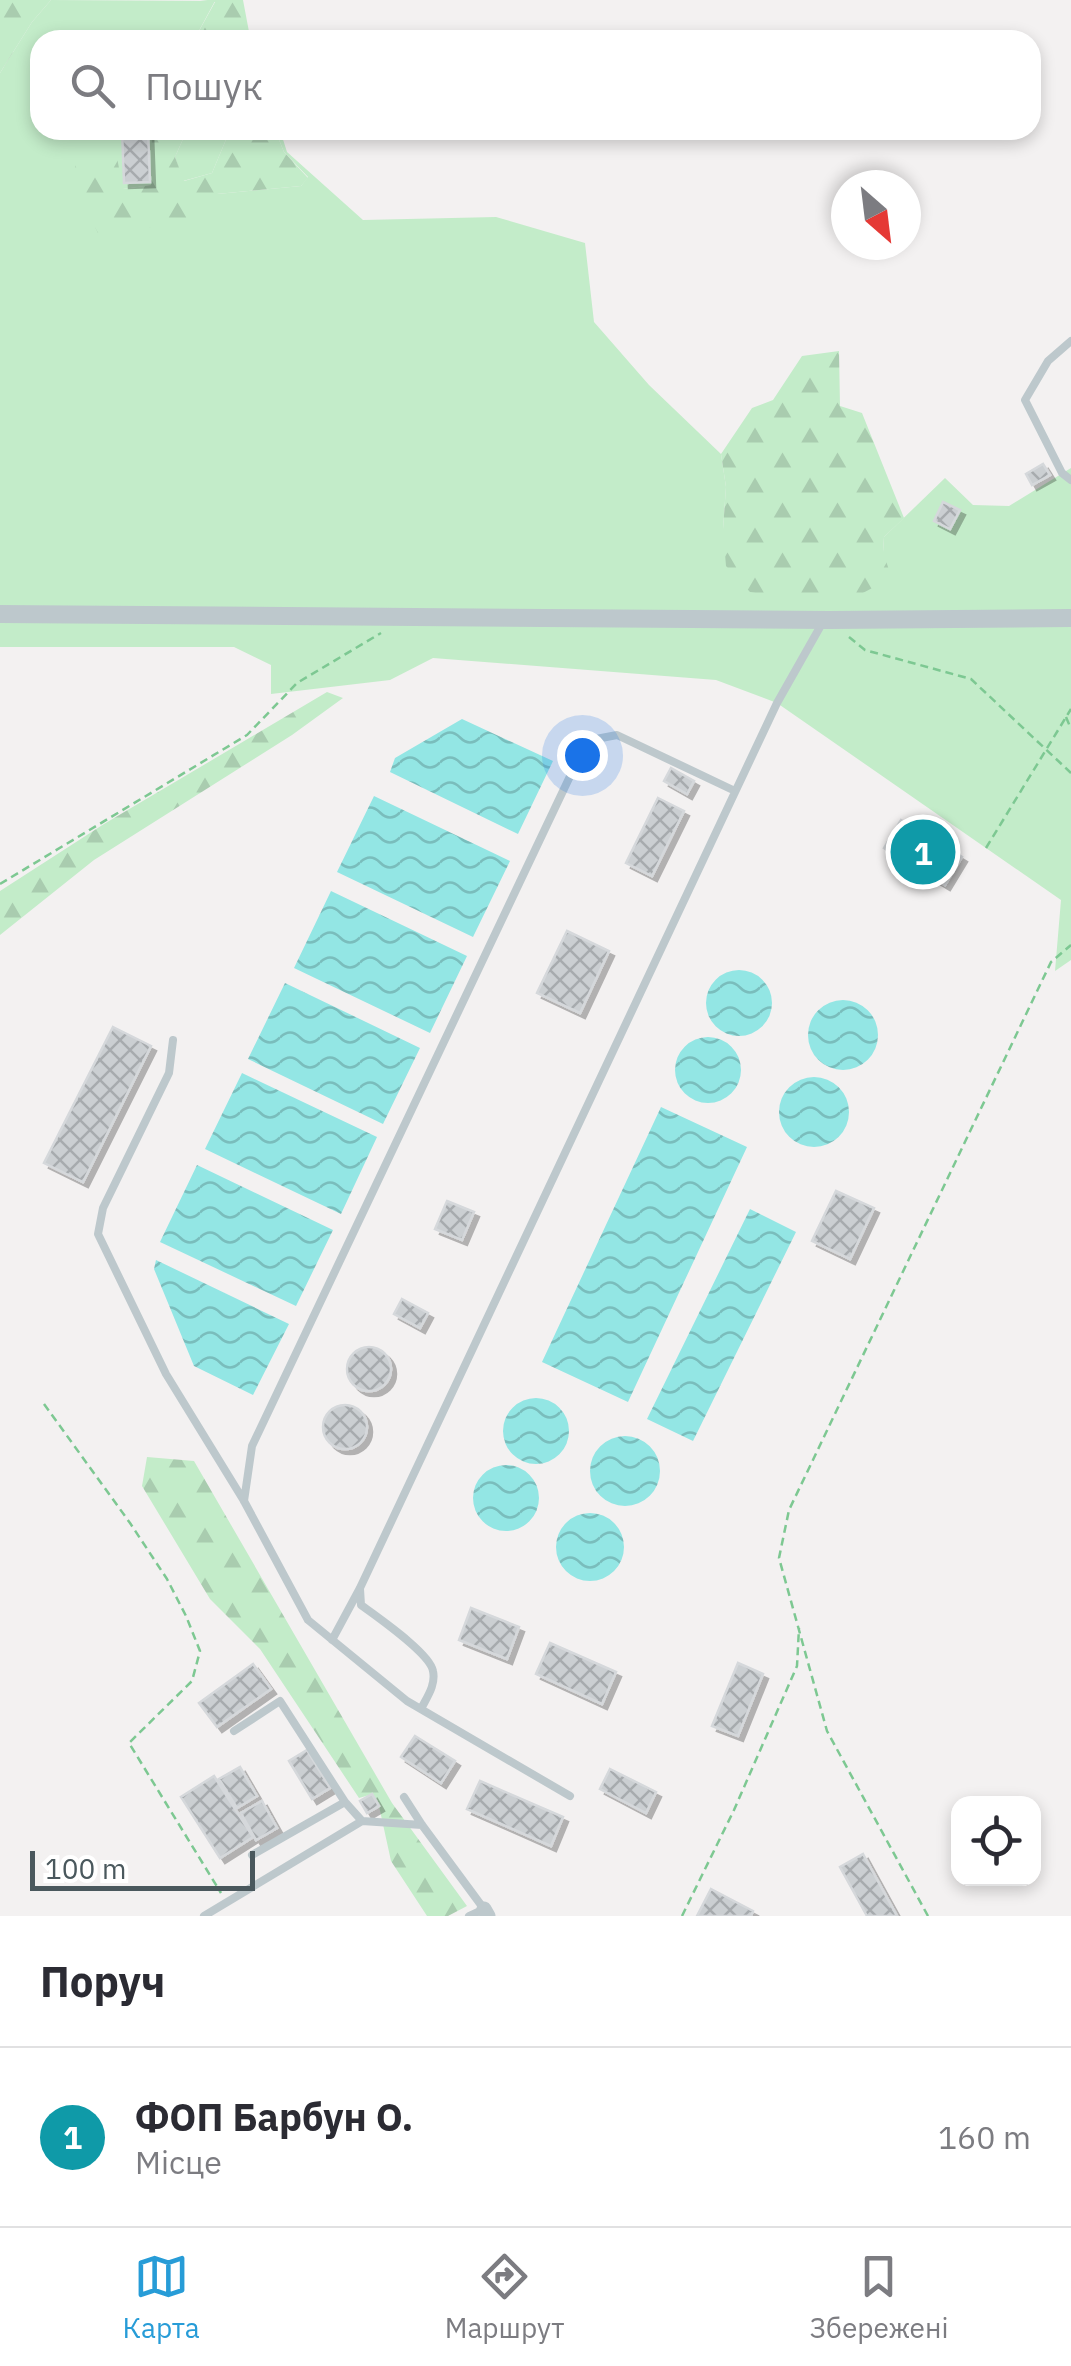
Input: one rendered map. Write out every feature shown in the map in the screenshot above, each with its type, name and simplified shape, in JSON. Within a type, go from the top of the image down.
[{"type":"street","points":[[0,614],[1071,618]]},
{"type":"lane","points":[[1071,342],[1048,361],[1025,400],[1062,474],[1071,480]]},
{"type":"lane","points":[[332,1640],[777,703],[826,620]]},
{"type":"lane","points":[[244,1501],[252,1446],[582,751],[596,739],[617,735],[735,792]]},
{"type":"lane","points":[[173,1040],[169,1073],[103,1208],[98,1234],[166,1374],[244,1501],[308,1620],[407,1701],[570,1796]]},
{"type":"lane","points":[[360,1588],[361,1605],[404,1638],[428,1660],[433,1670],[432,1686],[420,1709]]},
{"type":"lane","points":[[234,1731],[280,1701],[345,1802],[362,1821]]},
{"type":"lane","points":[[404,1797],[480,1914]]},
{"type":"lane","points":[[252,1856],[345,1802]]},
{"type":"lane","points":[[204,1916],[362,1821],[422,1825]]},
{"type":"path","points":[[826,620],[864,650],[972,679],[1071,773]]},
{"type":"path","points":[[0,884],[248,735],[297,683],[380,634]]},
{"type":"path","points":[[986,848],[1071,709]]},
{"type":"path","points":[[1066,716],[1071,730]]},
{"type":"path","points":[[928,1916],[827,1731],[779,1558],[788,1510],[1052,962],[1071,945]]},
{"type":"path","points":[[44,1404],[167,1579],[200,1651],[192,1681],[129,1743],[221,1894],[216,1908]]},
{"type":"path","points":[[682,1916],[797,1666],[799,1624]]},
{"type":"green space","points":[[0,0],[51,0],[0,73]]},
{"type":"green space","points":[[51,0],[215,1],[199,30],[30,30],[30,140],[152,140],[152,185],[76,188],[217,194],[301,186],[308,177],[284,152],[279,140],[283,140],[287,152],[363,220],[496,217],[585,243],[594,322],[649,385],[721,454],[726,487],[723,529],[883,552],[884,537],[945,478],[973,505],[1009,506],[1071,468],[1071,960],[1055,971],[1061,900],[777,703],[716,680],[433,658],[390,680],[271,694],[271,665],[234,647],[0,647],[0,73],[32,22]]},
{"type":"green space","points":[[200,0],[243,0],[249,30],[200,30],[215,2]]},
{"type":"green space","points":[[152,140],[183,140],[175,157],[184,181],[212,173],[226,140],[279,140],[284,152],[308,178],[301,186],[217,194],[192,223],[98,233],[76,188],[75,155],[114,142],[123,189],[151,185]]},
{"type":"green space","points":[[183,140],[226,140],[212,173],[183,181],[175,157]]},
{"type":"green space","points":[[839,351],[840,406],[862,413],[904,518],[884,537],[883,552],[889,570],[878,585],[859,595],[793,600],[750,592],[726,566],[726,487],[721,454],[752,408],[773,400],[802,356]]},
{"type":"green space","points":[[327,692],[343,698],[292,735],[94,860],[0,935],[0,891],[104,824]]},
{"type":"green space","points":[[147,1457],[194,1461],[392,1803],[467,1906],[448,1916],[427,1916],[391,1861],[373,1794],[359,1798],[260,1649],[210,1599],[142,1486]]},
{"type":"water","points":[[462,719],[553,761],[518,834],[390,772],[395,758]]},
{"type":"water","points":[[374,796],[510,861],[473,937],[337,872]]},
{"type":"water","points":[[331,891],[467,956],[430,1033],[294,968]]},
{"type":"water","points":[[739,970],[762,980],[772,1003],[762,1026],[739,1036],[716,1026],[706,1003],[716,980]]},
{"type":"water","points":[[285,983],[420,1048],[383,1124],[248,1059]]},
{"type":"water","points":[[843,1000],[868,1010],[878,1035],[868,1060],[843,1070],[818,1060],[808,1035],[818,1010]]},
{"type":"water","points":[[708,1037],[731,1047],[741,1070],[731,1093],[708,1103],[685,1093],[675,1070],[685,1047]]},
{"type":"water","points":[[242,1073],[377,1137],[341,1214],[205,1149]]},
{"type":"water","points":[[814,1077],[839,1087],[849,1112],[839,1137],[814,1147],[789,1137],[779,1112],[789,1087]]},
{"type":"water","points":[[661,1107],[747,1147],[628,1402],[542,1362]]},
{"type":"water","points":[[197,1165],[333,1230],[296,1306],[160,1242]]},
{"type":"water","points":[[750,1209],[796,1232],[693,1441],[647,1419]]},
{"type":"water","points":[[156,1260],[289,1324],[253,1395],[194,1366],[154,1269]]},
{"type":"water","points":[[536,1398],[559,1408],[569,1431],[559,1454],[536,1464],[513,1454],[503,1431],[513,1408]]},
{"type":"water","points":[[625,1436],[650,1446],[660,1471],[650,1496],[625,1506],[600,1496],[590,1471],[600,1446]]},
{"type":"water","points":[[506,1465],[529,1475],[539,1498],[529,1521],[506,1531],[483,1521],[473,1498],[483,1475]]},
{"type":"water","points":[[590,1513],[603,1515],[614,1523],[622,1534],[622,1560],[614,1571],[603,1579],[590,1581],[577,1579],[566,1571],[558,1560],[556,1547],[558,1534],[566,1523],[577,1515]]},
{"type":"building","points":[[122,140],[148,140],[150,182],[124,183]]},
{"type":"building","points":[[1043,464],[1050,475],[1032,485],[1026,474]]},
{"type":"building","points":[[943,502],[960,510],[950,529],[934,521]]},
{"type":"building","points":[[671,768],[694,781],[687,794],[664,781]]},
{"type":"building","points":[[658,798],[684,811],[652,876],[626,863]]},
{"type":"building","points":[[901,820],[962,857],[945,885],[884,848]]},
{"type":"building","points":[[567,931],[609,951],[580,1013],[537,993]]},
{"type":"building","points":[[113,1027],[151,1046],[83,1182],[44,1163]]},
{"type":"building","points":[[836,1191],[874,1208],[850,1259],[812,1241]]},
{"type":"building","points":[[447,1201],[474,1212],[462,1240],[435,1229]]},
{"type":"building","points":[[402,1299],[428,1313],[420,1328],[394,1314]]},
{"type":"building","points":[[369,1347],[385,1353],[391,1369],[385,1385],[369,1391],[353,1385],[347,1369],[353,1353]]},
{"type":"building","points":[[345,1405],[361,1411],[367,1427],[361,1443],[345,1449],[329,1443],[323,1427],[329,1411]]},
{"type":"building","points":[[471,1608],[519,1627],[507,1659],[459,1640]]},
{"type":"building","points":[[550,1643],[616,1672],[602,1704],[536,1674]]},
{"type":"building","points":[[738,1663],[763,1674],[738,1736],[712,1726]]},
{"type":"building","points":[[253,1664],[271,1689],[217,1727],[199,1703]]},
{"type":"building","points":[[415,1736],[455,1761],[441,1783],[401,1757]]},
{"type":"building","points":[[307,1750],[330,1788],[312,1799],[289,1761]]},
{"type":"building","points":[[240,1767],[257,1796],[237,1808],[219,1779]]},
{"type":"building","points":[[610,1769],[656,1792],[646,1813],[600,1789]]},
{"type":"building","points":[[214,1776],[253,1837],[220,1858],[181,1797]]},
{"type":"building","points":[[480,1781],[563,1817],[551,1846],[467,1809]]},
{"type":"building","points":[[372,1794],[379,1806],[367,1813],[360,1801]]},
{"type":"building","points":[[262,1801],[277,1828],[256,1840],[241,1813]]},
{"type":"building","points":[[863,1854],[897,1916],[867,1916],[840,1867]]},
{"type":"building","points":[[711,1889],[753,1911],[751,1916],[697,1916]]},
{"type":"place","name":"ФОП Барбун О.","points":[[923,852]]}]
